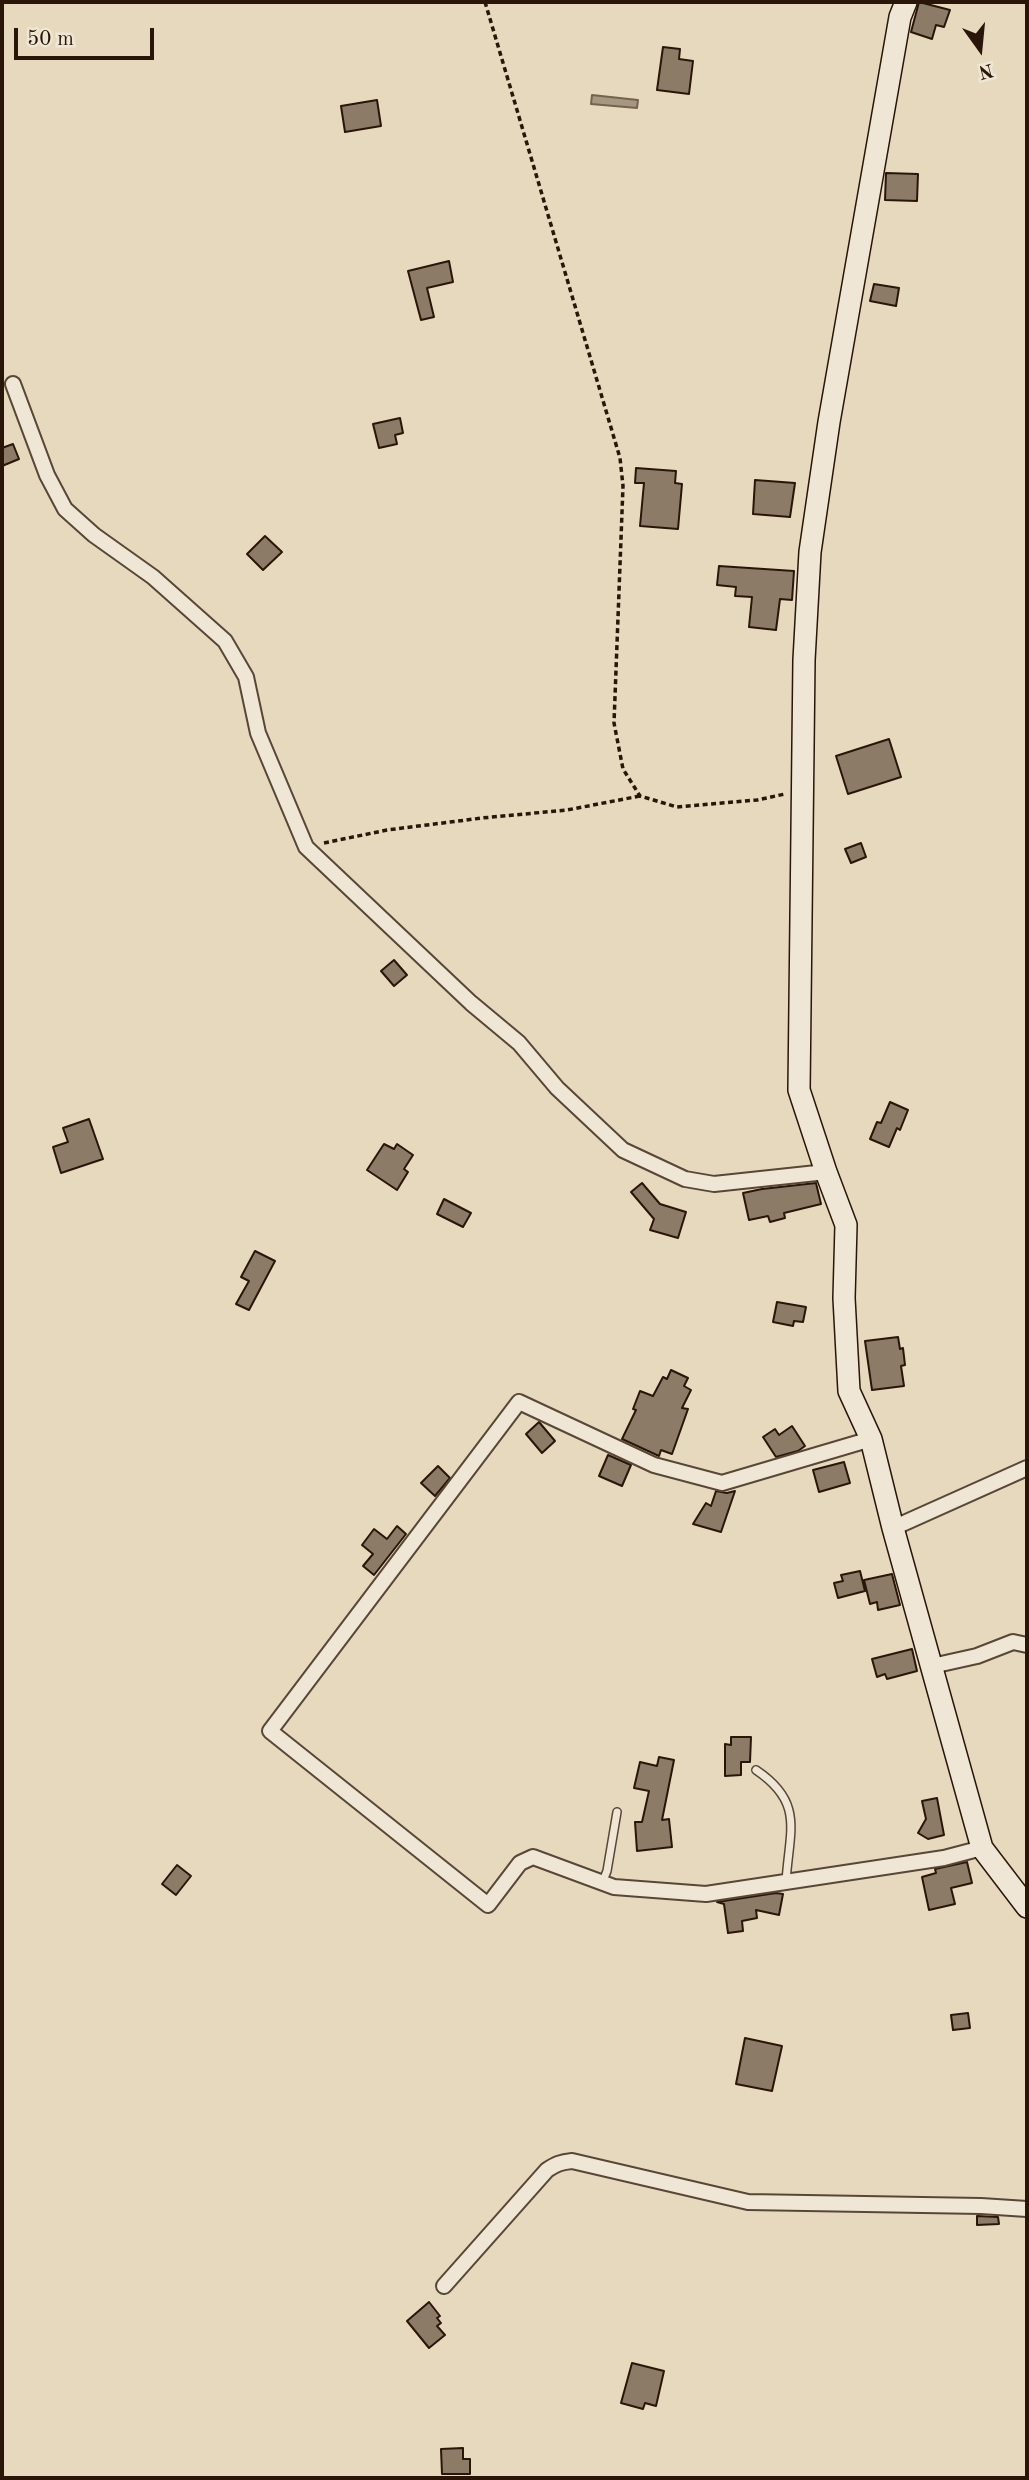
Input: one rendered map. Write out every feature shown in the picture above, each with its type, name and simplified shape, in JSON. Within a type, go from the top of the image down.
[{"type":"street","points":[[906,2],[900,17],[890,71],[829,422],[810,552],[804,660],[800,1090],[846,1225],[844,1298],[849,1391],[872,1439],[893,1528],[982,1848],[1027,1907]]},
{"type":"street","points":[[13,384],[47,475],[65,509],[153,577],[225,641],[246,677],[258,733],[306,847],[471,1003],[519,1043],[557,1088],[623,1150],[685,1179],[714,1184],[826,1172]]},
{"type":"street","points":[[872,1439],[722,1483],[653,1465],[519,1402],[270,1731],[488,1905],[520,1863],[533,1857],[614,1887],[706,1894],[944,1858],[982,1848]]},
{"type":"street","points":[[893,1528],[1027,1468]]},
{"type":"street","points":[[932,1666],[976,1656],[1013,1642],[1027,1645]]},
{"type":"street","points":[[444,2286],[547,2170],[563,2162],[572,2161],[748,2202],[1027,2209]]},
{"type":"lane","points":[[756,1770],[771,1780],[785,1796],[790,1807],[791,1828],[786,1882]]},
{"type":"lane","points":[[602,1883],[607,1871],[617,1812]]},
{"type":"path","points":[[485,2],[620,458],[623,486],[614,723],[623,769],[640,796]]},
{"type":"path","points":[[306,847],[387,830],[567,810],[640,796],[677,807],[757,800],[804,790]]},
{"type":"shaded area","points":[[592,95],[638,100],[637,108],[591,104]]},
{"type":"building","points":[[919,2],[950,10],[944,27],[936,25],[932,39],[911,32]]},
{"type":"building","points":[[663,47],[680,49],[679,59],[693,61],[689,94],[657,90]]},
{"type":"building","points":[[377,100],[381,126],[345,132],[341,106]]},
{"type":"building","points":[[886,173],[918,174],[917,201],[885,200]]},
{"type":"building","points":[[449,261],[453,282],[427,288],[434,317],[421,320],[408,271]]},
{"type":"building","points":[[874,284],[899,288],[896,306],[870,301]]},
{"type":"building","points":[[400,418],[403,433],[395,435],[397,444],[379,448],[373,424]]},
{"type":"building","points":[[13,444],[19,459],[2,466],[2,448]]},
{"type":"building","points":[[636,468],[676,471],[675,483],[682,484],[678,529],[640,526],[644,483],[635,483]]},
{"type":"building","points":[[755,480],[795,483],[790,517],[753,514]]},
{"type":"building","points":[[265,536],[282,552],[263,570],[247,554]]},
{"type":"building","points":[[719,566],[794,571],[792,600],[780,599],[776,630],[749,627],[752,597],[735,596],[736,587],[717,585]]},
{"type":"building","points":[[889,739],[901,777],[848,794],[836,756]]},
{"type":"building","points":[[861,843],[866,857],[851,863],[845,849]]},
{"type":"building","points":[[394,960],[407,975],[394,986],[381,971]]},
{"type":"building","points":[[890,1102],[908,1110],[889,1147],[870,1139]]},
{"type":"building","points":[[89,1119],[103,1159],[61,1173],[53,1147],[68,1142],[63,1128]]},
{"type":"building","points":[[384,1144],[394,1149],[397,1144],[413,1155],[404,1169],[408,1172],[397,1190],[367,1170]]},
{"type":"building","points":[[642,1183],[660,1204],[686,1212],[678,1238],[650,1230],[654,1219],[631,1192]]},
{"type":"building","points":[[816,1183],[821,1204],[784,1213],[785,1218],[770,1222],[768,1216],[749,1220],[743,1193]]},
{"type":"building","points":[[444,1199],[471,1213],[463,1227],[437,1214]]},
{"type":"building","points":[[255,1251],[275,1261],[249,1310],[236,1304],[249,1281],[241,1277]]},
{"type":"building","points":[[777,1302],[806,1307],[803,1322],[794,1321],[793,1326],[773,1322]]},
{"type":"building","points":[[898,1337],[900,1349],[903,1348],[905,1365],[901,1366],[904,1386],[872,1390],[865,1341]]},
{"type":"building","points":[[671,1370],[688,1378],[684,1386],[691,1390],[682,1408],[688,1409],[672,1454],[661,1450],[659,1456],[622,1439],[636,1410],[633,1409],[640,1391],[653,1396],[663,1377],[667,1379]]},
{"type":"building","points":[[539,1422],[555,1441],[542,1453],[526,1434]]},
{"type":"building","points":[[792,1426],[805,1446],[798,1451],[776,1457],[763,1437],[775,1429],[779,1435]]},
{"type":"building","points":[[608,1455],[631,1465],[622,1486],[599,1476]]},
{"type":"building","points":[[844,1462],[850,1483],[819,1492],[813,1470]]},
{"type":"building","points":[[438,1466],[450,1478],[435,1496],[421,1483]]},
{"type":"building","points":[[716,1491],[735,1491],[721,1532],[693,1524],[706,1503],[711,1506]]},
{"type":"building","points":[[397,1526],[406,1534],[374,1575],[363,1566],[373,1554],[362,1545],[374,1529],[387,1539]]},
{"type":"building","points":[[860,1571],[865,1591],[838,1598],[834,1583],[843,1581],[841,1575]]},
{"type":"building","points":[[892,1574],[900,1605],[878,1610],[877,1602],[870,1604],[864,1580]]},
{"type":"building","points":[[912,1649],[917,1671],[887,1679],[885,1674],[877,1677],[872,1659]]},
{"type":"building","points":[[731,1737],[751,1737],[750,1762],[741,1762],[741,1775],[725,1776],[725,1744],[731,1745]]},
{"type":"building","points":[[659,1757],[674,1760],[662,1820],[669,1819],[672,1847],[637,1851],[635,1822],[642,1822],[649,1791],[634,1788],[640,1762],[657,1766]]},
{"type":"building","points":[[937,1798],[944,1835],[928,1839],[918,1833],[926,1819],[922,1801]]},
{"type":"building","points":[[967,1862],[972,1883],[951,1888],[955,1904],[929,1910],[922,1877],[936,1873],[935,1869]]},
{"type":"building","points":[[177,1865],[191,1876],[176,1895],[162,1884]]},
{"type":"building","points":[[783,1894],[779,1915],[756,1910],[757,1918],[742,1921],[743,1931],[728,1933],[724,1904],[717,1902]]},
{"type":"building","points":[[968,2013],[970,2028],[953,2030],[951,2015]]},
{"type":"building","points":[[745,2038],[782,2046],[772,2091],[736,2084]]},
{"type":"building","points":[[977,2216],[998,2217],[999,2224],[977,2225]]},
{"type":"building","points":[[429,2302],[440,2316],[437,2318],[441,2323],[437,2326],[445,2335],[429,2348],[407,2321]]},
{"type":"building","points":[[632,2363],[664,2371],[656,2406],[645,2403],[643,2409],[621,2403]]},
{"type":"building","points":[[463,2448],[463,2459],[470,2459],[470,2474],[442,2474],[441,2449]]}]
